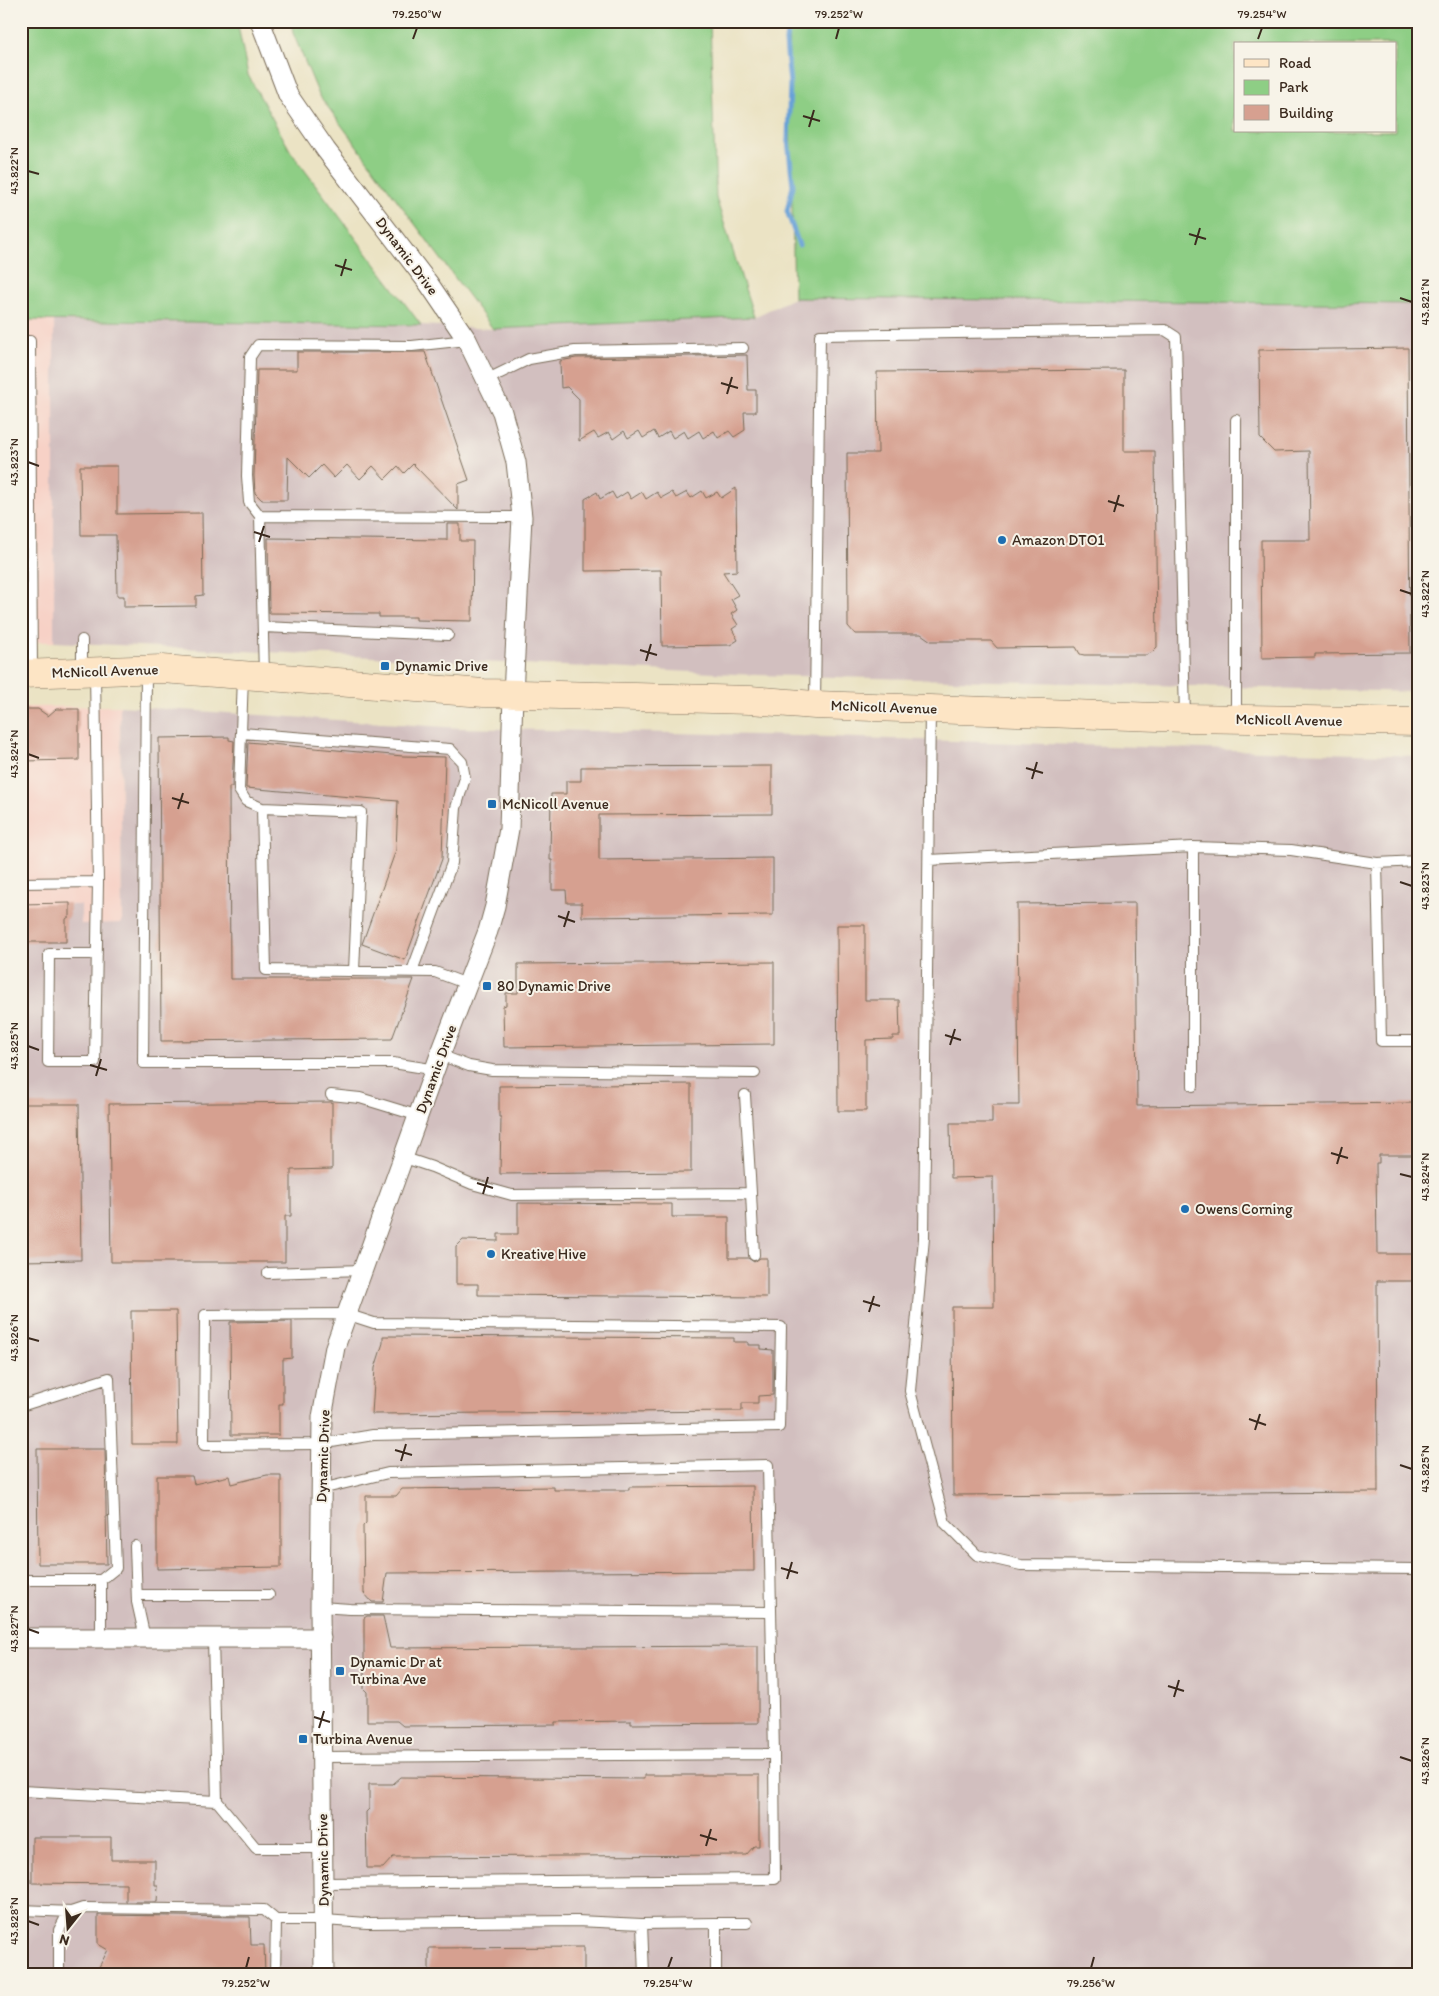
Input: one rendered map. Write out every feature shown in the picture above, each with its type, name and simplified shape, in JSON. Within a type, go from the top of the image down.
[{"type":"main road","name":"McNicoll Avenue","points":[[26,673],[146,670],[254,675],[484,693],[750,700],[815,705],[1185,718],[1418,722]]},
{"type":"street","name":"Dynamic Drive","points":[[260,21],[288,95],[326,150],[429,284],[467,340],[502,412],[516,462],[522,517],[513,694],[509,829],[495,906],[488,931],[334,1347],[322,1417],[320,1444],[320,1607],[324,1975]]},
{"type":"street","points":[[21,1638],[321,1638]]},
{"type":"lane","points":[[815,705],[820,335],[1165,330],[1176,336],[1185,718]]},
{"type":"lane","points":[[354,971],[360,812],[262,808],[246,801],[239,790],[242,733],[263,627],[260,516],[249,502],[247,476],[250,357],[258,344],[412,346],[467,340]]},
{"type":"lane","points":[[21,341],[30,341],[26,673]]},
{"type":"lane","points":[[486,380],[529,359],[575,351],[743,348]]},
{"type":"lane","points":[[1236,420],[1236,719]]},
{"type":"lane","points":[[260,516],[522,517]]},
{"type":"lane","points":[[263,627],[448,635]]},
{"type":"lane","points":[[82,640],[89,671],[98,882],[97,954],[95,1062],[48,1062],[49,954],[97,954]]},
{"type":"lane","points":[[146,670],[143,1063],[393,1063],[469,1066],[492,1070],[755,1073]]},
{"type":"lane","points":[[930,709],[924,1238],[910,1391],[945,1523],[977,1555],[1021,1565],[1418,1569]]},
{"type":"lane","points":[[242,733],[450,749],[462,762],[465,778],[456,808],[452,863],[412,971]]},
{"type":"lane","points":[[262,808],[266,970],[435,972],[467,984]]},
{"type":"lane","points":[[929,860],[1193,847],[1291,850],[1377,863],[1418,862]]},
{"type":"lane","points":[[1193,847],[1193,1086]]},
{"type":"lane","points":[[1377,863],[1381,1040],[1418,1040]]},
{"type":"lane","points":[[21,883],[98,882]]},
{"type":"lane","points":[[332,1095],[360,1098],[419,1116]]},
{"type":"lane","points":[[746,1095],[754,1255]]},
{"type":"lane","points":[[404,1158],[432,1167],[472,1184],[512,1195],[751,1193]]},
{"type":"lane","points":[[268,1273],[362,1270]]},
{"type":"lane","points":[[346,1314],[374,1323],[780,1327],[779,1427],[373,1435],[320,1444],[204,1445],[205,1315],[346,1314]]},
{"type":"lane","points":[[21,1406],[109,1378],[116,1568],[101,1580],[21,1580]]},
{"type":"lane","points":[[321,1489],[388,1473],[768,1465],[775,1880],[324,1883]]},
{"type":"lane","points":[[135,1546],[137,1594],[145,1638]]},
{"type":"lane","points":[[101,1580],[102,1638]]},
{"type":"lane","points":[[137,1594],[270,1595]]},
{"type":"lane","points":[[320,1607],[360,1609],[771,1612]]},
{"type":"lane","points":[[213,1638],[217,1801],[256,1848],[322,1848]]},
{"type":"lane","points":[[322,1757],[774,1754]]},
{"type":"lane","points":[[21,1791],[217,1801]]},
{"type":"lane","points":[[59,1975],[59,1930],[68,1913],[83,1908],[264,1910],[276,1920],[324,1920],[367,1923],[577,1921],[642,1924],[747,1923]]},
{"type":"lane","points":[[21,1910],[72,1912]]},
{"type":"lane","points":[[275,1975],[276,1920]]},
{"type":"lane","points":[[716,1923],[716,1975]]},
{"type":"lane","points":[[642,1924],[644,1975]]},
{"type":"shaded area","points":[[794,298],[1418,304],[1418,692],[757,675],[54,642],[54,321],[421,325],[493,329],[754,317]]},
{"type":"shaded area","points":[[21,320],[54,321],[54,642],[21,642]]},
{"type":"shaded area","points":[[120,706],[122,924],[81,924],[81,905],[21,905],[21,707]]},
{"type":"shaded area","points":[[120,706],[461,728],[797,736],[1418,756],[1418,1975],[21,1975],[21,905],[81,905],[81,924],[122,923]]},
{"type":"green space","points":[[21,21],[237,21],[248,75],[291,152],[421,325],[21,320]]},
{"type":"green space","points":[[291,21],[710,21],[716,198],[754,317],[493,329],[319,95],[293,33]]},
{"type":"green space","points":[[788,21],[1418,21],[1418,304],[794,298]]},
{"type":"building","points":[[1408,348],[1410,653],[1315,654],[1315,657],[1262,658],[1261,540],[1310,540],[1309,451],[1274,452],[1260,438],[1259,350]]},
{"type":"building","points":[[297,352],[425,352],[469,480],[458,484],[458,510],[413,464],[404,473],[398,466],[385,479],[373,466],[360,479],[347,465],[334,478],[322,465],[309,478],[288,457],[287,500],[262,500],[255,493],[254,476],[257,370],[297,370]]},
{"type":"building","points":[[747,355],[748,390],[756,390],[756,412],[744,412],[745,430],[734,437],[729,431],[718,438],[714,431],[703,438],[699,431],[688,438],[684,431],[673,438],[669,431],[658,438],[654,431],[643,438],[639,431],[628,438],[624,431],[613,439],[609,432],[598,438],[594,432],[579,441],[579,399],[567,387],[561,388],[560,361],[576,358]]},
{"type":"building","name":"Amazon DTO1","points":[[1124,370],[1124,451],[1155,451],[1157,647],[1152,652],[1147,655],[1084,655],[1080,654],[1076,647],[997,648],[991,641],[931,641],[921,634],[855,634],[848,626],[847,453],[878,453],[877,372]]},
{"type":"building","points":[[80,466],[117,466],[117,514],[202,513],[203,595],[196,596],[196,606],[124,607],[124,596],[117,596],[116,535],[81,535]]},
{"type":"building","points":[[736,488],[737,571],[723,572],[738,595],[731,599],[737,610],[731,614],[738,625],[732,629],[738,640],[730,645],[662,646],[661,570],[585,571],[585,499],[597,492],[600,499],[612,492],[616,499],[627,492],[631,499],[642,492],[646,499],[657,492],[661,498],[672,492],[676,498],[687,492],[691,498],[702,491],[706,498],[717,492],[721,498]]},
{"type":"building","points":[[447,524],[460,524],[460,541],[473,541],[472,621],[416,620],[416,617],[379,617],[379,614],[269,613],[268,538],[447,540]]},
{"type":"building","points":[[21,709],[38,709],[48,716],[56,709],[79,709],[79,760],[21,761]]},
{"type":"building","points":[[229,737],[229,740],[234,741],[232,787],[229,787],[230,979],[414,979],[392,1039],[161,1041],[159,738]]},
{"type":"building","points":[[248,742],[403,756],[445,757],[442,859],[405,960],[362,944],[396,850],[398,801],[246,788]]},
{"type":"building","points":[[772,766],[772,814],[599,815],[599,860],[773,858],[773,915],[582,917],[582,903],[567,903],[566,890],[552,890],[552,860],[550,860],[551,794],[566,794],[566,781],[581,781],[581,767]]},
{"type":"building","points":[[70,903],[70,916],[66,919],[66,942],[21,942],[21,904]]},
{"type":"building","name":"Owens Corning","points":[[1135,903],[1137,1106],[1418,1103],[1418,1155],[1379,1155],[1379,1163],[1376,1163],[1377,1254],[1418,1254],[1418,1281],[1377,1281],[1378,1492],[953,1495],[952,1307],[994,1307],[993,1177],[951,1178],[950,1123],[992,1123],[992,1105],[1019,1105],[1017,904]]},
{"type":"building","points":[[837,925],[865,925],[865,1000],[899,1000],[900,1036],[893,1036],[893,1039],[866,1040],[866,1111],[838,1111]]},
{"type":"building","points":[[774,962],[774,1044],[504,1047],[503,1006],[506,1005],[506,993],[518,993],[518,964]]},
{"type":"building","points":[[691,1084],[691,1172],[500,1174],[501,1117],[499,1117],[499,1086]]},
{"type":"building","points":[[332,1102],[332,1169],[291,1170],[291,1216],[285,1216],[285,1262],[111,1262],[109,1104]]},
{"type":"building","points":[[21,1104],[79,1104],[81,1260],[21,1261]]},
{"type":"building","points":[[518,1203],[672,1204],[672,1217],[729,1217],[729,1258],[748,1258],[754,1262],[760,1258],[767,1258],[767,1297],[478,1295],[478,1284],[456,1284],[456,1247],[463,1240],[498,1241],[498,1234],[518,1234]]},
{"type":"building","points":[[131,1311],[176,1311],[178,1444],[132,1444]]},
{"type":"building","points":[[292,1321],[292,1358],[283,1359],[283,1404],[279,1404],[279,1435],[231,1435],[230,1322]]},
{"type":"building","points":[[383,1336],[734,1338],[734,1342],[748,1342],[748,1345],[761,1345],[761,1349],[773,1350],[773,1395],[758,1396],[758,1403],[742,1403],[742,1411],[372,1414],[375,1368],[383,1343]]},
{"type":"building","points":[[37,1449],[105,1449],[107,1564],[38,1564]]},
{"type":"building","points":[[267,1475],[281,1475],[281,1567],[157,1569],[157,1476],[192,1476],[194,1484],[229,1476],[231,1484]]},
{"type":"building","points":[[753,1486],[754,1571],[387,1573],[383,1602],[372,1602],[364,1593],[363,1526],[366,1523],[366,1496],[396,1496],[402,1489],[554,1487],[554,1490],[629,1490],[629,1487]]},
{"type":"building","points":[[367,1616],[383,1616],[390,1648],[758,1646],[758,1723],[631,1724],[631,1721],[556,1722],[556,1725],[403,1726],[397,1721],[367,1721],[367,1692],[364,1689],[364,1618]]},
{"type":"building","points":[[644,1775],[759,1775],[759,1846],[754,1846],[746,1855],[393,1857],[383,1868],[367,1868],[366,1812],[369,1809],[369,1784],[393,1784],[401,1777],[644,1779]]},
{"type":"building","points":[[32,1837],[111,1837],[111,1860],[155,1860],[155,1885],[158,1885],[157,1902],[126,1902],[126,1884],[32,1883]]},
{"type":"building","points":[[98,1915],[250,1917],[251,1945],[264,1945],[265,1975],[112,1975],[99,1967],[108,1950],[98,1944]]},
{"type":"building","points":[[584,1947],[584,1975],[429,1975],[429,1948]]},
{"type":"waterway","points":[[788,21],[786,42],[790,84],[788,140],[793,186],[787,211],[799,245]]},
{"type":"place","name":"Amazon DTO1","points":[[1002,540]]},
{"type":"place","name":"Dynamic Drive","points":[[385,666]]},
{"type":"place","name":"McNicoll Avenue","points":[[492,804]]},
{"type":"place","name":"80 Dynamic Drive","points":[[487,986]]},
{"type":"place","name":"Owens Corning","points":[[1185,1209]]},
{"type":"place","name":"Kreative Hive","points":[[491,1254]]},
{"type":"place","name":"Dynamic Dr at Turbina Ave","points":[[340,1671]]},
{"type":"place","name":"Turbina Avenue","points":[[303,1739]]}]
